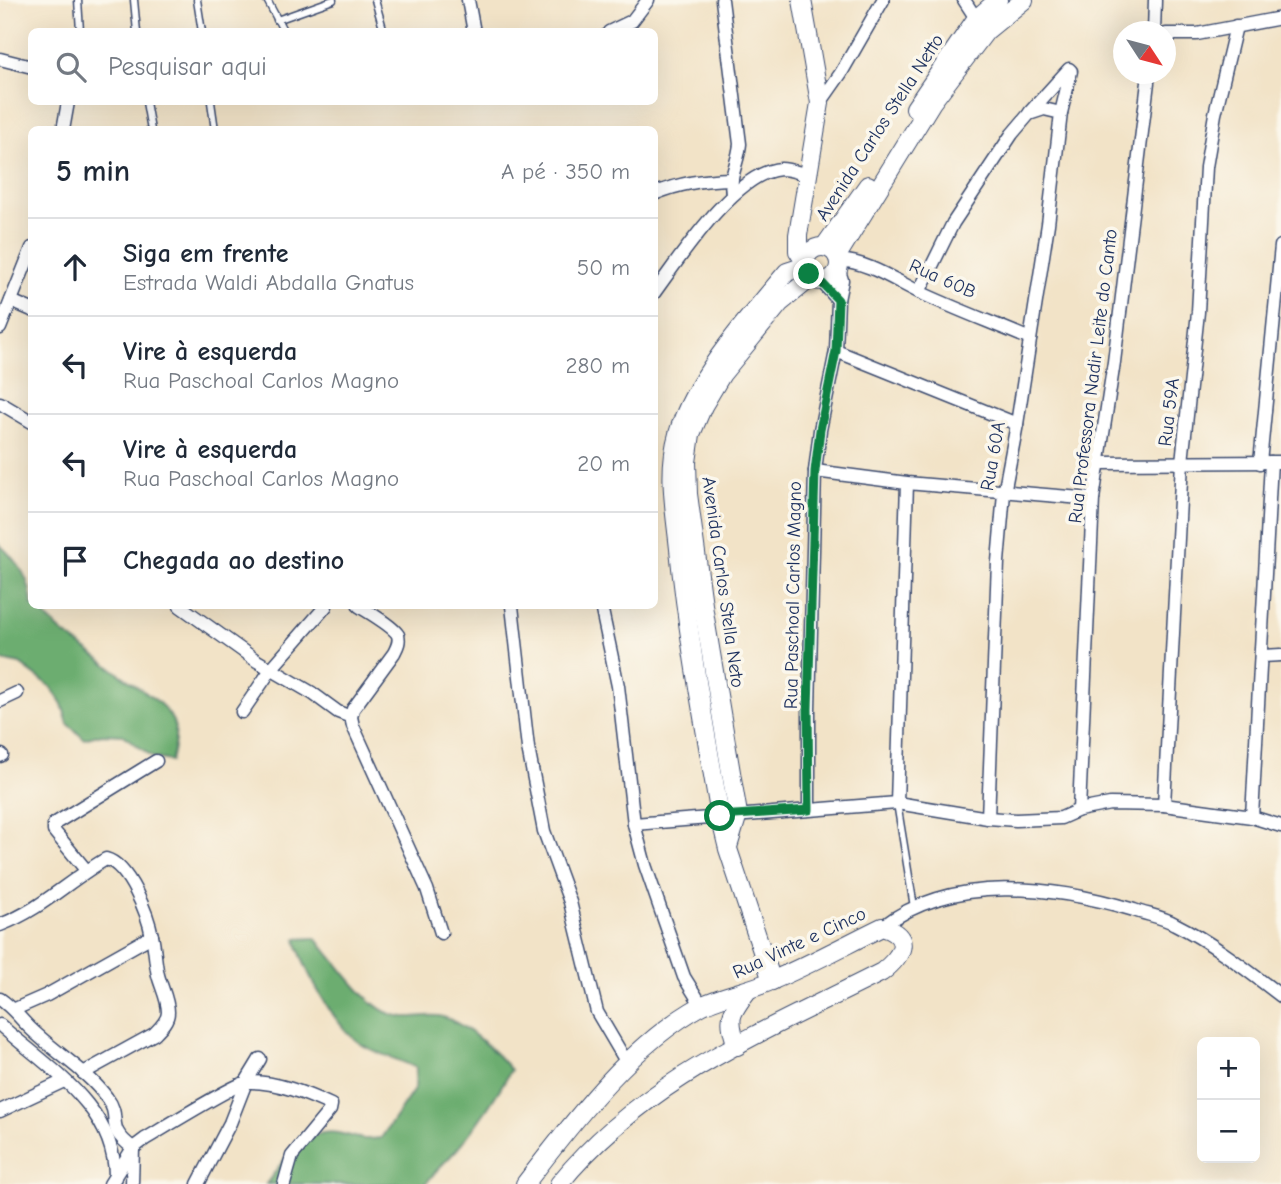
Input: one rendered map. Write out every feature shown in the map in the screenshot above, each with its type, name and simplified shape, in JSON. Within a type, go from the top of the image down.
[{"type":"street","points":[[468,0],[473,28]]},
{"type":"street","points":[[617,28],[632,21],[648,0]]},
{"type":"street","points":[[722,0],[740,144],[738,161],[730,180],[732,195]]},
{"type":"street","points":[[802,0],[820,103],[801,218],[814,239],[838,300]]},
{"type":"street","points":[[820,103],[883,0]]},
{"type":"street","points":[[964,0],[981,25],[1024,0]]},
{"type":"street","name":"Avenida Carlos Stella Netto","points":[[720,816],[686,616],[671,469],[678,433],[689,404],[708,372],[787,272],[822,263],[919,101],[998,0]]},
{"type":"street","points":[[1153,3],[1154,21]]},
{"type":"street","points":[[1176,34],[1197,34],[1281,19]]},
{"type":"street","name":"Avenida Carlos Stella Neto","points":[[728,849],[738,814],[704,612],[688,494],[691,435],[722,374],[780,303],[822,263],[889,172],[981,25]]},
{"type":"street","name":"Rua 59A","points":[[1164,805],[1182,462],[1198,312],[1206,167],[1215,114],[1236,26]]},
{"type":"street","points":[[0,59],[28,66]]},
{"type":"street","name":"Rua 60A","points":[[988,818],[998,562],[1004,493],[1048,223],[1056,111],[1071,71],[1069,69],[1029,114]]},
{"type":"street","name":"Rua Professora Nadir Leite do Canto","points":[[1079,810],[1093,499],[1148,84]]},
{"type":"street","points":[[64,126],[67,105]]},
{"type":"street","points":[[919,292],[953,223],[1012,134],[1029,114],[1044,109],[1056,111]]},
{"type":"street","points":[[658,288],[701,230],[732,195],[770,171],[781,169],[807,175]]},
{"type":"street","points":[[658,192],[700,180],[730,180]]},
{"type":"street","points":[[1252,817],[1281,246]]},
{"type":"street","points":[[0,328],[28,258]]},
{"type":"street","name":"Rua 60B","points":[[822,263],[852,261],[870,266],[919,292],[1030,339]]},
{"type":"street","name":"Rua Paschoal Carlos Magno","points":[[809,810],[808,709],[815,471],[820,430],[836,351],[838,300],[842,280],[822,263]]},
{"type":"street","points":[[11,301],[28,308]]},
{"type":"street","points":[[836,351],[1017,424]]},
{"type":"street","points":[[0,403],[28,420]]},
{"type":"street","points":[[1099,463],[1271,462]]},
{"type":"street","points":[[815,471],[1004,493],[1093,499]]},
{"type":"street","points":[[897,803],[907,483]]},
{"type":"street","points":[[184,609],[257,661],[338,712],[351,717]]},
{"type":"street","points":[[242,712],[272,668],[323,609]]},
{"type":"street","points":[[363,609],[391,628],[397,634],[399,643],[359,700],[351,717],[353,726],[427,889],[441,933]]},
{"type":"street","points":[[512,609],[528,748],[544,831],[570,902],[597,1012],[627,1063]]},
{"type":"street","points":[[602,609],[618,686],[634,824],[645,865],[684,977],[702,1006]]},
{"type":"street","points":[[1262,656],[1281,655]]},
{"type":"street","points":[[0,701],[17,692]]},
{"type":"street","points":[[86,870],[54,831],[54,824],[156,761]]},
{"type":"street","points":[[634,824],[897,803],[1016,820],[1061,818],[1079,810],[1110,804],[1164,805],[1252,817],[1281,826]]},
{"type":"street","points":[[720,816],[728,849],[772,981]]},
{"type":"street","points":[[0,925],[31,912],[86,870],[106,859],[117,864],[143,906],[168,1014],[163,1025],[154,1034],[83,1073]]},
{"type":"street","points":[[882,927],[914,907],[965,892],[1009,889],[1064,892],[1172,922],[1218,949],[1281,996]]},
{"type":"street","name":"Rua Vinte e Cinco","points":[[525,1184],[586,1107],[627,1063],[657,1037],[702,1006],[772,981],[882,927],[895,931],[901,939],[897,960],[882,972],[703,1062],[663,1087],[624,1117],[559,1184]]},
{"type":"street","points":[[15,1009],[47,995],[152,936]]},
{"type":"street","points":[[737,1046],[729,1019],[748,990]]},
{"type":"street","points":[[0,999],[15,1009],[26,1025],[106,1096],[114,1108],[114,1125],[119,1138],[133,1148]]},
{"type":"street","points":[[0,1025],[64,1081],[100,1120],[113,1154],[113,1181]]},
{"type":"street","points":[[198,1184],[230,1123],[246,1082],[260,1059]]},
{"type":"street","points":[[0,1111],[64,1081]]},
{"type":"street","points":[[113,1181],[133,1148],[145,1139],[246,1082],[276,1086],[331,1105],[330,1110],[292,1156],[284,1184]]},
{"type":"street","points":[[132,1184],[133,1148]]},
{"type":"lane","points":[[79,0],[80,28]]},
{"type":"lane","points":[[134,0],[137,28]]},
{"type":"lane","points":[[197,0],[201,28]]},
{"type":"lane","points":[[267,0],[282,28]]},
{"type":"lane","points":[[277,20],[332,0]]},
{"type":"lane","points":[[375,0],[383,28]]},
{"type":"lane","points":[[147,105],[150,126]]},
{"type":"lane","points":[[211,105],[214,126]]},
{"type":"lane","points":[[897,803],[914,907]]},
{"type":"green space","points":[[0,545],[23,572],[28,585],[28,609],[41,609],[62,632],[164,708],[175,728],[171,761],[154,758],[123,735],[102,734],[84,739],[68,724],[62,704],[51,687],[20,664],[0,660]]},
{"type":"green space","points":[[315,938],[357,988],[376,1006],[400,1017],[439,1016],[448,1019],[478,1038],[511,1070],[473,1129],[426,1184],[266,1184],[296,1147],[315,1135],[326,1132],[363,1139],[381,1138],[415,1088],[416,1068],[361,1044],[341,1025],[321,996],[305,966],[296,939]]},
{"type":"route","points":[[720,816],[809,810],[808,709],[815,471],[820,430],[836,351],[838,300],[827,287],[809,274]]}]
